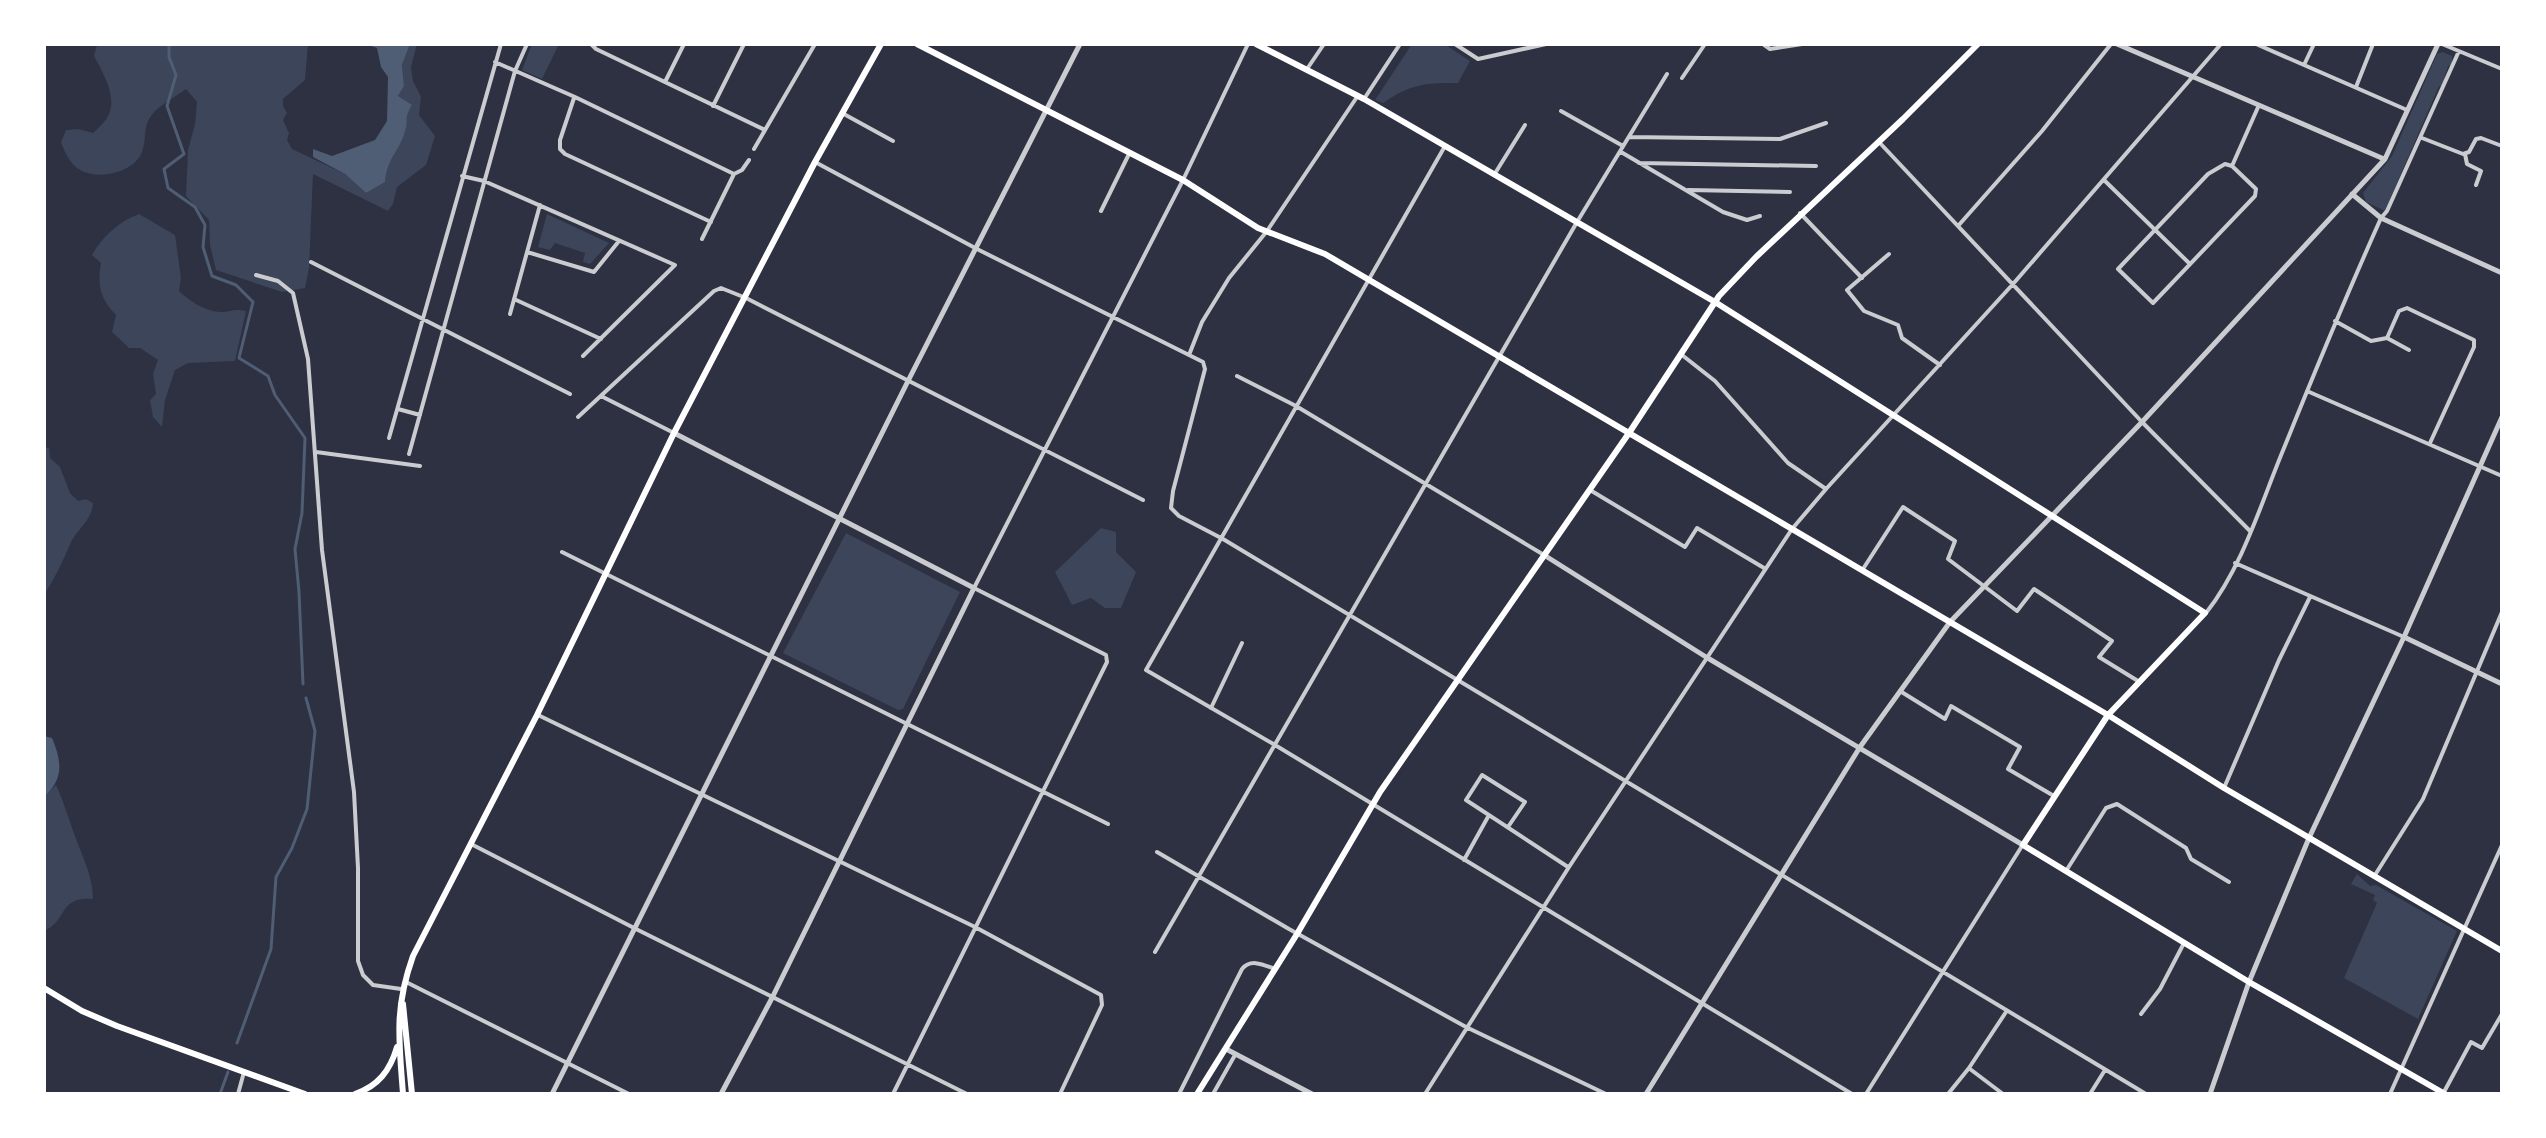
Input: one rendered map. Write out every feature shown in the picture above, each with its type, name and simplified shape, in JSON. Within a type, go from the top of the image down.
[{"type":"main road","points":[[403,1094],[398,1016],[404,981],[413,956],[537,715],[674,433],[815,162],[881,44]]},
{"type":"main road","points":[[917,44],[1183,180],[1267,231],[1325,254],[2502,951]]},
{"type":"main road","points":[[1256,44],[1361,98],[1715,302],[2205,613],[2108,715],[2023,845],[2249,982],[2444,1094]]},
{"type":"main road","points":[[1197,1094],[1297,934],[1373,804],[1629,433],[1715,302],[1800,213],[1879,142],[1978,44]]},
{"type":"main road","points":[[44,988],[99,1019],[305,1094]]},
{"type":"main road","points":[[402,990],[412,1094]]},
{"type":"main road","points":[[355,1094],[369,1088],[385,1074],[398,1040]]},
{"type":"street","points":[[389,438],[501,44]]},
{"type":"street","points":[[409,454],[515,71],[527,44]]},
{"type":"street","points":[[591,44],[765,130]]},
{"type":"street","points":[[665,82],[684,44]]},
{"type":"street","points":[[713,106],[744,44]]},
{"type":"street","points":[[754,149],[815,44]]},
{"type":"street","points":[[552,1094],[1080,44]]},
{"type":"street","points":[[721,1094],[772,998],[974,588],[1183,180],[1248,44]]},
{"type":"street","points":[[1307,69],[1324,44]]},
{"type":"street","points":[[1189,355],[1202,322],[1229,278],[1267,231],[1400,44]]},
{"type":"street","points":[[1455,44],[1478,59],[1546,44]]},
{"type":"street","points":[[1682,78],[1705,44]]},
{"type":"street","points":[[1763,44],[1802,44]]},
{"type":"street","points":[[1958,226],[2114,44],[2385,159]]},
{"type":"street","points":[[1425,1094],[1543,907],[1792,529],[2013,284],[2221,44]]},
{"type":"street","points":[[2256,44],[2407,110]]},
{"type":"street","points":[[2304,65],[2314,44]]},
{"type":"street","points":[[2356,87],[2373,44]]},
{"type":"street","points":[[1646,1094],[1860,747],[1950,622],[2142,422],[2385,159],[2440,44],[2502,69]]},
{"type":"street","points":[[2205,613],[2216,599],[2250,531],[2335,321],[2381,218],[2422,138],[2459,51]]},
{"type":"street","points":[[495,62],[734,174]]},
{"type":"street","points":[[1155,952],[1577,222],[1667,74]]},
{"type":"street","points":[[575,97],[560,140],[560,149],[565,154],[711,222]]},
{"type":"street","points":[[2232,166],[2259,105]]},
{"type":"street","points":[[1561,111],[1639,163],[1737,218],[1747,220],[1760,216]]},
{"type":"street","points":[[842,113],[893,141]]},
{"type":"street","points":[[1629,137],[1780,139],[1826,123]]},
{"type":"street","points":[[1494,175],[1525,125]]},
{"type":"street","points":[[2422,138],[2465,154]]},
{"type":"street","points":[[2476,185],[2481,171],[2467,164],[2465,154],[2476,139],[2502,146]]},
{"type":"street","points":[[1879,142],[2142,422],[2250,531]]},
{"type":"street","points":[[1445,146],[1146,670],[1852,1094]]},
{"type":"street","points":[[1101,211],[1129,154]]},
{"type":"street","points":[[702,239],[734,174],[742,170],[749,160]]},
{"type":"street","points":[[815,162],[977,249],[1203,362],[1205,369],[1173,491],[1171,508],[1179,516],[1223,539],[2146,1094]]},
{"type":"street","points":[[1639,163],[1816,166]]},
{"type":"street","points":[[2218,166],[2232,166],[2256,189],[2255,196],[2153,303],[2118,269],[2155,230],[2218,166]]},
{"type":"street","points":[[462,176],[484,181],[675,265],[583,356]]},
{"type":"street","points":[[2104,180],[2190,264]]},
{"type":"street","points":[[1685,190],[1790,192]]},
{"type":"street","points":[[2352,194],[2381,218],[2502,273]]},
{"type":"street","points":[[510,314],[540,205]]},
{"type":"street","points":[[1800,213],[1862,278]]},
{"type":"street","points":[[527,252],[594,272],[619,240]]},
{"type":"street","points":[[1889,254],[1847,290],[1864,311],[1898,325],[1902,338],[1940,365]]},
{"type":"street","points":[[311,262],[570,394]]},
{"type":"street","points":[[256,275],[278,281],[293,293],[308,359],[322,550],[354,792],[358,961],[363,975],[373,985],[402,990]]},
{"type":"street","points":[[578,417],[714,291],[721,288],[1143,500]]},
{"type":"street","points":[[514,299],[601,339]]},
{"type":"street","points":[[2387,338],[2399,311],[2407,308],[2474,340],[2474,347],[2430,443]]},
{"type":"street","points":[[2335,321],[2371,341],[2387,338],[2409,350]]},
{"type":"street","points":[[1682,355],[1715,381],[1788,463],[1826,489]]},
{"type":"street","points":[[1237,376],[1296,406],[1544,555],[1706,657],[2023,845],[1866,1094]]},
{"type":"street","points":[[2307,391],[2502,476]]},
{"type":"street","points":[[601,396],[1108,658],[893,1094]]},
{"type":"street","points":[[398,409],[420,415]]},
{"type":"street","points":[[2210,1094],[2249,982],[2309,838],[2404,637],[2502,417]]},
{"type":"street","points":[[316,452],[420,466]]},
{"type":"street","points":[[1590,490],[1685,547],[1697,528],[1764,568]]},
{"type":"street","points":[[1862,570],[1903,507],[1955,541],[1948,559],[2017,611],[2034,589],[2112,641],[2099,657],[2138,681]]},
{"type":"street","points":[[562,552],[1108,824]]},
{"type":"street","points":[[2235,563],[2502,684]]},
{"type":"street","points":[[2224,788],[2279,660],[2310,597]]},
{"type":"street","points":[[2375,875],[2423,799],[2502,612]]},
{"type":"street","points":[[1211,708],[1242,643]]},
{"type":"street","points":[[1900,691],[1945,719],[1951,706],[2020,747],[2008,769],[2054,796]]},
{"type":"street","points":[[537,715],[975,927],[1101,995],[1102,1005],[1060,1094]]},
{"type":"street","points":[[1508,827],[1525,802],[1482,775],[1466,800],[1569,867]]},
{"type":"street","points":[[2066,871],[2106,808],[2117,804],[2186,848],[2191,859],[2229,882]]},
{"type":"street","points":[[1464,860],[1489,815]]},
{"type":"street","points":[[471,844],[967,1094]]},
{"type":"street","points":[[2390,1094],[2502,845]]},
{"type":"street","points":[[1157,852],[1466,1027],[1606,1094]]},
{"type":"street","points":[[2141,1014],[2160,989],[2184,943]]},
{"type":"street","points":[[1179,1094],[1242,969],[1246,964],[1254,963],[1275,969]]},
{"type":"street","points":[[404,981],[629,1094]]},
{"type":"street","points":[[1948,1094],[2006,1012]]},
{"type":"street","points":[[2444,1094],[2471,1042],[2482,1048],[2502,1014]]},
{"type":"street","points":[[1226,1049],[1312,1094]]},
{"type":"street","points":[[1213,1094],[1235,1055]]},
{"type":"street","points":[[1969,1068],[2003,1094]]},
{"type":"street","points":[[2090,1094],[2105,1070]]},
{"type":"street","points":[[238,1094],[244,1072]]},
{"type":"shaded area","points":[[97,44],[308,44],[305,80],[283,99],[287,113],[283,120],[289,133],[287,140],[292,149],[345,174],[366,193],[384,182],[391,155],[398,96],[404,85],[402,65],[410,44],[417,44],[411,67],[413,81],[421,97],[419,115],[435,136],[426,165],[397,187],[388,211],[313,174],[309,268],[305,288],[282,292],[216,270],[210,245],[209,220],[186,196],[188,150],[197,102],[186,89],[151,116],[146,126],[142,152],[125,169],[107,174],[90,174],[78,169],[67,155],[61,142],[66,130],[93,133],[110,111],[111,95],[94,56]]},
{"type":"shaded area","points":[[366,44],[410,44],[402,65],[404,86],[398,96],[412,105],[403,138],[388,166],[385,182],[366,193],[345,174],[313,157],[313,149],[332,156],[375,140],[387,121],[388,77],[381,67],[377,48]]},
{"type":"shaded area","points":[[532,44],[559,44],[542,79],[522,70]]},
{"type":"shaded area","points":[[1412,44],[1444,44],[1470,61],[1458,83],[1418,86],[1383,103],[1375,100]]},
{"type":"shaded area","points":[[2443,52],[2452,56],[2452,65],[2448,66],[2442,86],[2439,86],[2385,211],[2366,202],[2363,193],[2392,156],[2437,54]]},
{"type":"shaded area","points":[[139,214],[175,235],[181,278],[179,291],[208,310],[246,311],[235,361],[188,363],[175,370],[165,400],[162,427],[153,417],[150,400],[156,394],[153,374],[158,360],[140,348],[129,348],[112,332],[116,315],[101,291],[101,263],[92,255],[112,230]]},
{"type":"shaded area","points":[[547,214],[609,243],[590,264],[583,262],[585,253],[555,243],[550,250],[538,247]]},
{"type":"shaded area","points":[[44,447],[49,448],[50,458],[60,467],[70,493],[78,501],[86,499],[93,503],[90,514],[71,542],[44,595]]},
{"type":"shaded area","points":[[1101,528],[1116,532],[1116,552],[1136,572],[1121,608],[1105,608],[1091,598],[1072,605],[1055,572]]},
{"type":"shaded area","points":[[846,533],[960,592],[903,709],[898,710],[783,653]]},
{"type":"shaded area","points":[[44,736],[52,738],[59,770],[55,784],[44,797]]},
{"type":"shaded area","points":[[56,785],[88,871],[93,899],[74,901],[52,927],[44,931],[44,797]]},
{"type":"shaded area","points":[[2357,874],[2370,886],[2376,885],[2457,931],[2418,1019],[2344,978],[2377,903],[2373,900],[2375,895],[2351,884]]},
{"type":"waterway","points":[[169,44],[169,57],[176,75],[167,106],[184,154],[164,169],[168,188],[195,207],[205,225],[203,247],[212,276],[236,285],[253,302],[239,358],[268,376],[275,395],[305,438],[302,513],[295,549],[303,684]]},
{"type":"waterway","points":[[237,1043],[271,949],[276,877],[292,848],[307,809],[315,731],[306,698]]},
{"type":"waterway","points":[[220,1094],[228,1072]]}]
